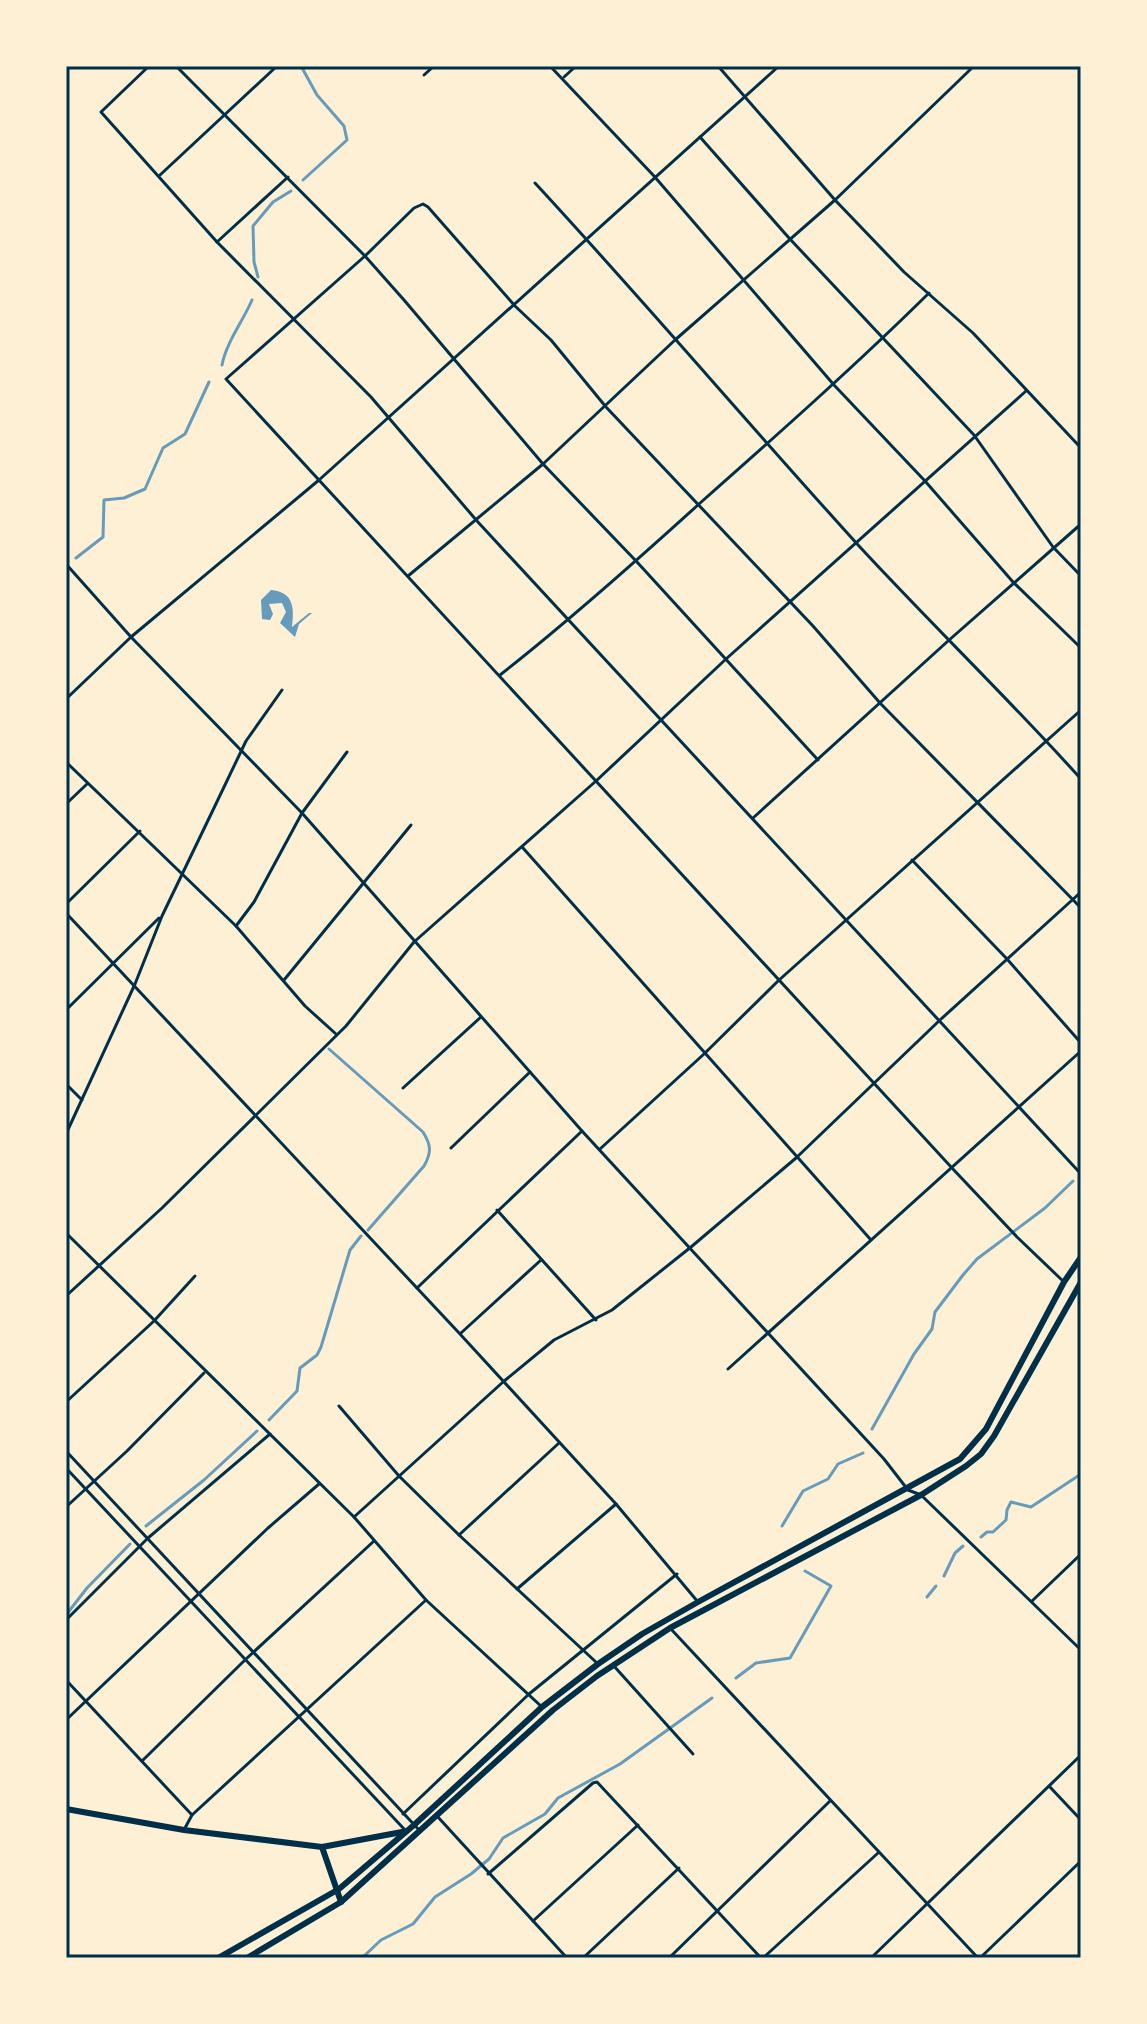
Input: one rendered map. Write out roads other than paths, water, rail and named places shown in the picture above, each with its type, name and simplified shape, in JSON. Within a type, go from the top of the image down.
[{"type":"highway","points":[[218,1958],[339,1889],[414,1825],[542,1707],[642,1634],[960,1459],[980,1437],[1064,1282],[1081,1257]]},
{"type":"highway","points":[[247,1958],[341,1902],[553,1710],[613,1665],[670,1628],[921,1495],[981,1454],[1081,1282]]},
{"type":"highway","points":[[66,1809],[184,1830],[322,1847],[406,1831]]},
{"type":"highway","points":[[322,1847],[341,1902]]},
{"type":"street","points":[[149,66],[101,112],[217,242],[371,397],[477,521],[1081,1174]]},
{"type":"street","points":[[176,66],[365,256],[543,464],[818,760]]},
{"type":"street","points":[[159,176],[277,66]]},
{"type":"street","points":[[424,75],[434,66]]},
{"type":"street","points":[[550,66],[654,176],[834,385],[925,481],[1013,582],[1081,648]]},
{"type":"street","points":[[563,79],[576,66]]},
{"type":"street","points":[[718,66],[835,200],[904,272],[973,333],[1081,448]]},
{"type":"street","points":[[66,699],[131,637],[319,480],[455,360],[585,238],[779,66]]},
{"type":"street","points":[[408,576],[543,464],[675,340],[835,200],[974,66]]},
{"type":"street","points":[[700,137],[789,238],[974,435],[1053,547],[1081,576]]},
{"type":"street","points":[[217,242],[288,177]]},
{"type":"street","points":[[535,183],[858,544],[1081,779]]},
{"type":"street","points":[[1064,1282],[1017,1237],[778,981],[226,379],[365,256],[414,208],[423,204],[428,207],[515,306],[551,340],[606,407],[791,603],[880,703],[1081,908]]},
{"type":"street","points":[[500,675],[570,621],[637,562],[834,385],[929,293]]},
{"type":"street","points":[[66,1296],[257,1116],[355,1017],[414,942],[1026,391]]},
{"type":"street","points":[[752,819],[1081,524]]},
{"type":"street","points":[[66,564],[131,637],[302,813],[582,1131],[884,1459],[908,1490],[921,1495],[1081,1650]]},
{"type":"street","points":[[66,1134],[135,984],[162,916],[242,750],[282,690]]},
{"type":"street","points":[[600,1149],[778,981],[1081,710]]},
{"type":"street","points":[[236,926],[254,902],[302,813],[347,752]]},
{"type":"street","points":[[66,762],[236,926],[305,1006],[336,1034]]},
{"type":"street","points":[[66,804],[87,784]]},
{"type":"street","points":[[283,980],[411,825]]},
{"type":"street","points":[[66,904],[140,831]]},
{"type":"street","points":[[522,847],[871,1240]]},
{"type":"street","points":[[912,860],[1007,959],[1081,1043]]},
{"type":"street","points":[[354,1517],[554,1340],[596,1320],[691,1247],[796,1158],[940,1020],[1081,892]]},
{"type":"street","points":[[66,913],[616,1504],[698,1602]]},
{"type":"street","points":[[66,1010],[162,916]]},
{"type":"street","points":[[403,1088],[481,1017]]},
{"type":"street","points":[[728,1369],[1081,1051]]},
{"type":"street","points":[[451,1148],[530,1072]]},
{"type":"street","points":[[66,1084],[82,1100]]},
{"type":"street","points":[[417,1288],[582,1131]]},
{"type":"street","points":[[497,1210],[596,1320]]},
{"type":"street","points":[[66,1233],[354,1517],[426,1600],[542,1707]]},
{"type":"street","points":[[460,1334],[541,1260]]},
{"type":"street","points":[[66,1402],[154,1321],[195,1276]]},
{"type":"street","points":[[66,1507],[205,1372]]},
{"type":"street","points":[[339,1406],[399,1476],[598,1664]]},
{"type":"street","points":[[66,1620],[148,1538],[270,1434]]},
{"type":"street","points":[[459,1535],[559,1443]]},
{"type":"street","points":[[66,1451],[420,1831]]},
{"type":"street","points":[[66,1468],[412,1838]]},
{"type":"street","points":[[66,1720],[319,1484]]},
{"type":"street","points":[[517,1589],[616,1504]]},
{"type":"street","points":[[142,1761],[246,1659],[374,1541]]},
{"type":"street","points":[[1031,1601],[1081,1554]]},
{"type":"street","points":[[403,1814],[529,1694],[677,1574]]},
{"type":"street","points":[[184,1830],[192,1815],[426,1600]]},
{"type":"street","points":[[670,1628],[927,1906],[979,1958],[1081,1861]]},
{"type":"street","points":[[613,1665],[693,1754]]},
{"type":"street","points":[[66,1680],[192,1815]]},
{"type":"street","points":[[871,1958],[1081,1755]]},
{"type":"street","points":[[487,1873],[597,1782],[762,1958],[878,1853]]},
{"type":"street","points":[[1049,1786],[1081,1820]]},
{"type":"street","points":[[669,1958],[830,1801]]},
{"type":"street","points":[[437,1816],[567,1958]]},
{"type":"street","points":[[533,1921],[638,1825]]},
{"type":"street","points":[[583,1958],[679,1868]]},
{"type":"water","points":[[271,590],[289,598],[293,608],[292,627],[312,613],[299,624],[295,637],[280,623],[286,612],[282,603],[269,604],[273,614],[270,620],[262,619],[261,600]]},
{"type":"waterway","points":[[301,66],[317,95],[344,126],[347,140],[303,180]]},
{"type":"waterway","points":[[258,277],[254,262],[253,226],[273,202],[291,191]]},
{"type":"waterway","points":[[222,365],[252,300]]},
{"type":"waterway","points":[[76,558],[103,537],[104,500],[124,498],[145,489],[163,448],[185,434],[209,382]]},
{"type":"waterway","points":[[329,1049],[423,1132],[429,1145],[424,1166],[368,1230]]},
{"type":"waterway","points":[[872,1429],[914,1354],[932,1329],[935,1312],[963,1275],[977,1259],[1045,1208],[1073,1181]]},
{"type":"waterway","points":[[269,1420],[297,1391],[300,1368],[317,1355],[350,1250],[361,1236]]},
{"type":"waterway","points":[[146,1526],[204,1480],[257,1431]]},
{"type":"waterway","points":[[782,1526],[803,1491],[828,1479],[838,1464],[863,1453]]},
{"type":"waterway","points":[[981,1537],[993,1532],[1006,1520],[1011,1502],[1031,1507],[1081,1474]]},
{"type":"waterway","points":[[66,1615],[87,1588],[130,1544]]},
{"type":"waterway","points":[[944,1576],[955,1553],[963,1546]]},
{"type":"waterway","points":[[736,1678],[756,1663],[790,1658],[831,1586],[805,1571]]},
{"type":"waterway","points":[[927,1597],[936,1586]]},
{"type":"waterway","points":[[362,1958],[381,1940],[413,1924],[435,1897],[489,1859],[503,1838],[545,1814],[558,1798],[620,1764],[712,1698]]}]
